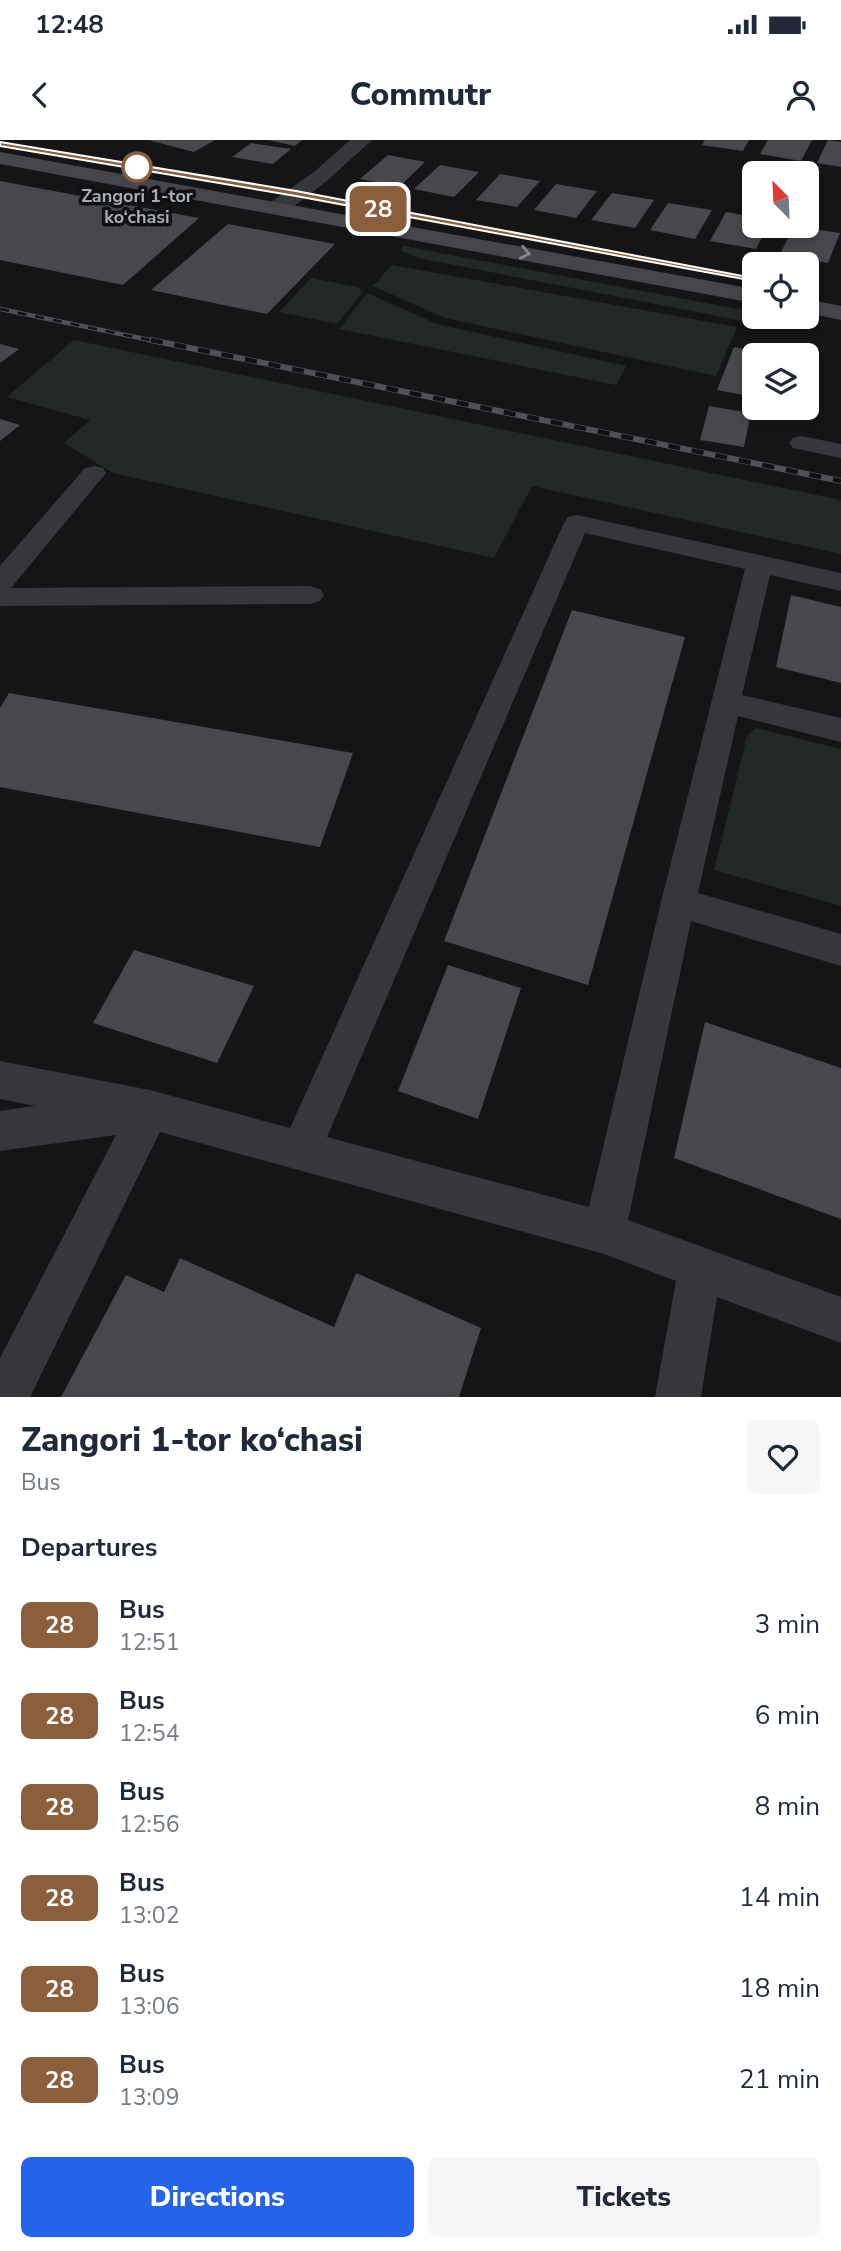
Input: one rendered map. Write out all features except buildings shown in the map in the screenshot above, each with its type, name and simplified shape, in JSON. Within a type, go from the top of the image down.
[{"type":"main road","points":[[0,144],[742,294]]},
{"type":"main road","points":[[0,158],[287,200],[742,277]]},
{"type":"main road","points":[[819,291],[841,295]]},
{"type":"main road","points":[[819,308],[841,313]]},
{"type":"street","points":[[287,200],[362,140]]},
{"type":"lane","points":[[801,443],[841,451]]},
{"type":"lane","points":[[0,583],[94,473]]},
{"type":"lane","points":[[300,1149],[577,523],[841,582]]},
{"type":"lane","points":[[604,1233],[678,902],[759,564]]},
{"type":"lane","points":[[0,597],[310,596]]},
{"type":"lane","points":[[726,702],[841,730]]},
{"type":"lane","points":[[678,902],[841,950]]},
{"type":"lane","points":[[0,1080],[150,1110],[604,1233],[841,1320]]},
{"type":"lane","points":[[0,1130],[150,1110]]},
{"type":"lane","points":[[5,1397],[150,1110]]},
{"type":"lane","points":[[678,1397],[700,1268]]},
{"type":"shaded area","points":[[403,246],[742,310],[742,321],[418,258],[402,251]]},
{"type":"shaded area","points":[[392,265],[737,327],[716,376],[445,318],[373,286]]},
{"type":"shaded area","points":[[311,278],[357,287],[363,292],[337,324],[279,312]]},
{"type":"shaded area","points":[[367,293],[437,324],[626,366],[616,385],[339,329]]},
{"type":"shaded area","points":[[74,340],[841,500],[841,554],[532,486],[494,558],[113,473],[64,443],[90,420],[7,397]]},
{"type":"shaded area","points":[[756,728],[841,749],[841,906],[714,870],[747,736]]},
{"type":"railway","points":[[0,309],[159,342]]},
{"type":"railway","points":[[151,340],[841,481]]},
{"type":"bus line","name":"28","points":[[0,144],[296,194],[742,277]]},
{"type":"place","name":"Zangori 1-tor ko‘chasi","points":[[137,167]]}]
